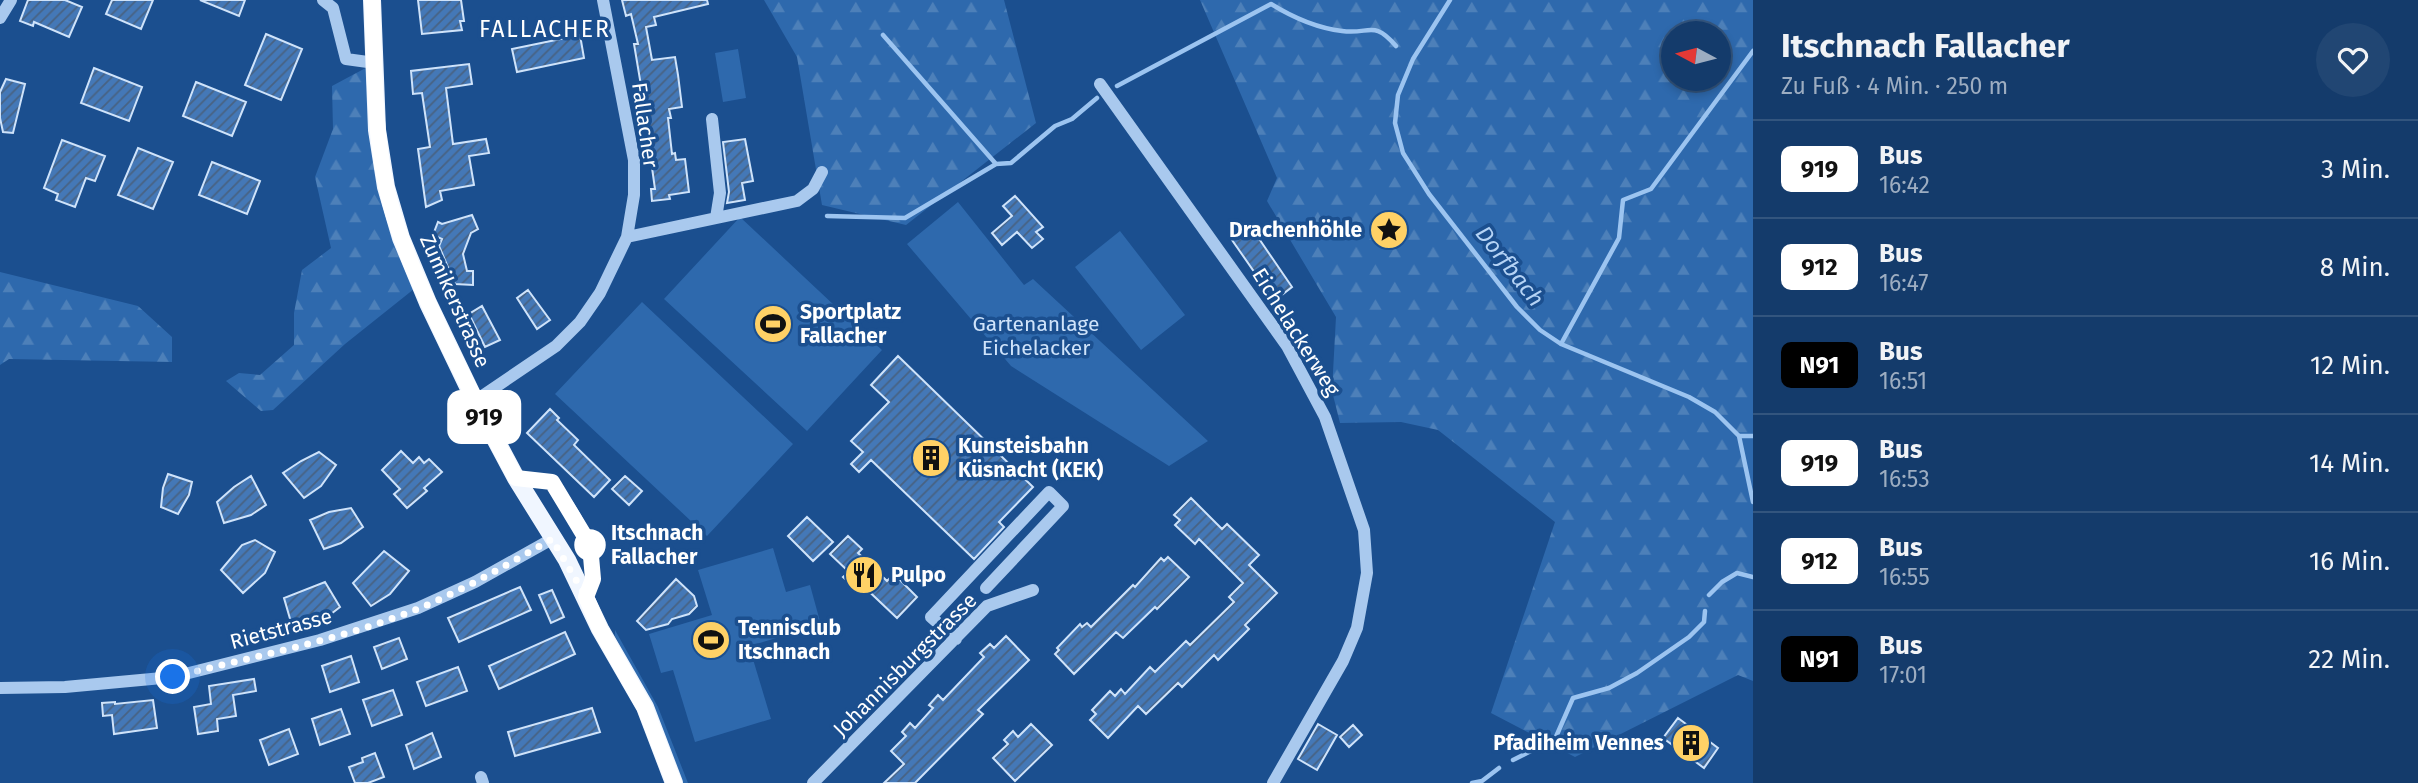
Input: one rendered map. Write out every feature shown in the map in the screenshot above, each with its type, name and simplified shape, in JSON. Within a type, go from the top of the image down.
[{"type":"main road","name":"Zumikerstrasse","points":[[372,0],[377,130],[386,187],[401,238],[475,401],[516,478],[586,597],[600,629],[645,708],[674,783]]},
{"type":"street","points":[[0,18],[11,0]]},
{"type":"street","points":[[323,0],[333,8],[346,60],[375,63]]},
{"type":"street","name":"Fallacher","points":[[475,401],[556,345],[580,322],[600,293],[626,237],[634,195],[634,160],[603,0]]},
{"type":"street","name":"Eichelackerweg","points":[[1100,84],[1287,345],[1325,416],[1364,530],[1367,573],[1357,628],[1330,685],[1273,783]]},
{"type":"street","points":[[712,119],[720,193],[716,218]]},
{"type":"street","points":[[626,237],[797,201],[813,189],[821,172]]},
{"type":"street","points":[[516,478],[552,482],[561,494],[590,545],[593,579],[586,597]]},
{"type":"street","points":[[956,639],[931,617],[1049,492],[1063,506],[986,588]]},
{"type":"street","name":"Rietstrasse","points":[[0,688],[65,687],[173,677],[320,640],[418,608],[475,582],[552,539]]},
{"type":"street","points":[[971,575],[1000,602]]},
{"type":"street","name":"Johannisburgstrasse","points":[[813,783],[987,606],[1033,590]]},
{"type":"green space","points":[[764,0],[1004,0],[1036,123],[906,225],[822,205],[797,57]]},
{"type":"green space","points":[[1200,0],[1753,0],[1753,681],[1738,675],[1575,757],[1491,713],[1555,522],[1438,430],[1401,422],[1340,423],[1332,391],[1336,317],[1267,201],[1277,178]]},
{"type":"green space","points":[[738,49],[746,98],[723,102],[715,53]]},
{"type":"green space","points":[[375,63],[377,130],[419,285],[345,344],[273,410],[261,411],[226,381],[239,373],[260,375],[294,345],[294,313],[302,270],[331,248],[315,177],[333,129],[332,86]]},
{"type":"green space","name":"Gartenanlage Eichelacker","points":[[958,202],[1024,285],[1033,279],[1208,441],[1169,466],[1011,366],[907,244]]},
{"type":"green space","name":"Sportplatz Fallacher","points":[[740,217],[882,350],[807,431],[664,299]]},
{"type":"green space","points":[[1120,231],[1185,315],[1141,350],[1075,267]]},
{"type":"green space","points":[[0,272],[138,306],[172,337],[172,362],[9,359],[0,365]]},
{"type":"green space","points":[[642,302],[793,444],[707,536],[555,394]]},
{"type":"green space","name":"Tennisclub Itschnach","points":[[773,548],[786,592],[810,585],[821,625],[749,646],[771,719],[695,742],[673,670],[661,673],[649,634],[712,615],[698,570]]},
{"type":"green space","points":[[615,630],[658,707],[688,783],[683,783],[654,709],[615,636]]},
{"type":"building","points":[[28,0],[65,0],[82,7],[69,37],[34,22],[33,26],[20,21]]},
{"type":"building","points":[[112,0],[153,0],[141,29],[106,14]]},
{"type":"building","points":[[200,0],[245,0],[239,16]]},
{"type":"building","points":[[418,0],[461,0],[464,21],[460,21],[462,30],[422,34]]},
{"type":"building","points":[[622,0],[707,0],[708,4],[654,17],[656,25],[646,27],[652,60],[675,57],[678,75],[682,107],[669,109],[671,118],[668,118],[672,154],[675,153],[676,160],[685,159],[689,192],[669,195],[670,199],[652,201],[651,189],[655,189],[650,139],[634,44],[638,44],[631,14],[626,16]]},
{"type":"building","points":[[266,34],[302,49],[281,100],[245,85]]},
{"type":"building","points":[[580,35],[584,58],[517,72],[512,49]]},
{"type":"building","points":[[469,64],[472,84],[446,88],[453,144],[486,139],[489,153],[469,156],[474,185],[440,191],[442,200],[426,207],[418,149],[430,147],[422,93],[413,94],[411,71]]},
{"type":"building","points":[[94,68],[142,87],[129,121],[81,103]]},
{"type":"building","points":[[6,79],[25,84],[13,133],[3,132],[0,118],[0,92]]},
{"type":"building","points":[[196,82],[246,102],[232,136],[183,116]]},
{"type":"building","points":[[745,139],[753,181],[742,183],[745,200],[727,203],[729,192],[723,142]]},
{"type":"building","points":[[62,140],[105,156],[95,181],[86,178],[75,207],[56,200],[58,194],[44,188]]},
{"type":"building","points":[[138,148],[173,162],[153,209],[118,195]]},
{"type":"building","points":[[212,162],[260,181],[247,214],[199,195]]},
{"type":"building","points":[[1015,196],[1043,227],[1036,232],[1043,239],[1032,248],[1017,232],[1002,245],[992,233],[1012,216],[1003,206]]},
{"type":"building","points":[[472,215],[478,229],[471,233],[463,254],[467,271],[473,271],[473,285],[455,284],[439,246],[442,239],[433,235],[438,222],[442,224]]},
{"type":"building","points":[[1251,227],[1292,287],[1283,294],[1280,290],[1271,296],[1232,240]]},
{"type":"building","points":[[528,290],[550,320],[537,329],[517,298]]},
{"type":"building","points":[[482,306],[500,340],[485,347],[469,314]]},
{"type":"building","name":"Kunsteisbahn Küsnacht (KEK)","points":[[898,356],[1033,487],[999,522],[1004,527],[974,559],[871,460],[859,472],[851,464],[863,452],[851,441],[889,402],[871,385]]},
{"type":"building","points":[[550,409],[559,418],[557,420],[578,440],[574,445],[610,480],[594,497],[527,433]]},
{"type":"building","points":[[401,451],[413,463],[419,457],[424,463],[429,459],[442,472],[424,488],[427,491],[407,508],[394,494],[400,489],[382,470]]},
{"type":"building","points":[[319,452],[336,465],[321,486],[304,498],[283,473]]},
{"type":"building","points":[[168,474],[192,482],[189,495],[178,514],[161,507]]},
{"type":"building","points":[[251,476],[266,505],[251,515],[224,523],[217,502]]},
{"type":"building","points":[[625,476],[642,491],[629,505],[612,489]]},
{"type":"building","points":[[1191,498],[1222,529],[1227,524],[1259,555],[1249,565],[1277,593],[1245,625],[1249,629],[1218,660],[1214,655],[1182,687],[1178,683],[1146,714],[1138,706],[1108,738],[1090,720],[1096,714],[1092,710],[1110,691],[1115,696],[1121,689],[1125,694],[1150,667],[1155,672],[1186,641],[1190,645],[1234,602],[1229,597],[1243,583],[1199,539],[1195,544],[1175,525],[1180,520],[1174,515]]},
{"type":"building","points":[[351,508],[363,527],[341,543],[324,549],[310,520],[329,512]]},
{"type":"building","points":[[807,517],[833,542],[813,561],[788,536]]},
{"type":"building","points":[[848,536],[862,549],[858,553],[887,581],[894,574],[917,597],[897,618],[860,583],[855,588],[843,577],[849,572],[830,554]]},
{"type":"building","points":[[255,540],[275,552],[265,573],[243,593],[221,570],[242,545]]},
{"type":"building","points":[[384,551],[409,571],[390,594],[371,606],[353,583]]},
{"type":"building","points":[[1168,557],[1189,577],[1123,638],[1116,632],[1074,674],[1055,654],[1059,650],[1057,648],[1080,624],[1082,627],[1087,623],[1091,627],[1133,585],[1135,587],[1161,558],[1164,561]]},
{"type":"building","name":"Tennisclub Itschnach","points":[[676,579],[694,596],[697,606],[689,614],[672,619],[668,624],[646,630],[637,621]]},
{"type":"building","points":[[325,582],[340,607],[323,620],[293,629],[284,598]]},
{"type":"building","points":[[520,587],[531,610],[459,642],[448,618]]},
{"type":"building","points":[[552,590],[564,617],[551,623],[539,595]]},
{"type":"building","points":[[565,632],[575,654],[499,689],[489,666]]},
{"type":"building","points":[[1006,636],[1029,660],[978,710],[983,714],[915,783],[884,783],[904,764],[891,751],[906,736],[902,732],[910,723],[915,728],[933,708],[929,705],[938,695],[943,700],[984,657],[980,653],[990,644],[994,648]]},
{"type":"building","points":[[399,638],[407,659],[382,669],[374,647]]},
{"type":"building","points":[[351,656],[359,682],[330,692],[322,666]]},
{"type":"building","points":[[458,667],[467,691],[426,706],[417,682]]},
{"type":"building","points":[[254,679],[256,691],[233,695],[236,716],[217,719],[218,731],[198,734],[194,707],[211,704],[209,686]]},
{"type":"building","points":[[393,690],[402,715],[372,726],[363,700]]},
{"type":"building","points":[[153,700],[157,728],[114,734],[112,715],[103,716],[102,703]]},
{"type":"building","points":[[592,708],[600,732],[515,756],[508,732]]},
{"type":"building","points":[[341,709],[350,734],[320,745],[312,719]]},
{"type":"building","name":"Pfadiheim Vennes","points":[[1678,718],[1718,748],[1704,768],[1663,738]]},
{"type":"building","points":[[1031,724],[1052,745],[1015,781],[993,758],[1008,744],[1004,740],[1013,731],[1018,737]]},
{"type":"building","points":[[1318,724],[1337,735],[1317,770],[1298,759]]},
{"type":"building","points":[[1353,725],[1362,735],[1349,747],[1340,737]]},
{"type":"building","points":[[289,729],[298,754],[269,765],[260,740]]},
{"type":"building","points":[[432,733],[441,757],[414,769],[406,745]]},
{"type":"building","points":[[375,753],[384,777],[368,783],[355,783],[349,767],[363,762],[362,758]]},
{"type":"waterway","name":"Dorfbach","points":[[1450,0],[1413,59],[1398,95],[1395,123],[1403,153],[1429,194],[1517,307],[1540,330],[1561,344],[1689,397],[1715,412],[1739,436],[1753,502]]},
{"type":"waterway","points":[[1117,86],[1271,4],[1314,25],[1351,32],[1376,30],[1396,46]]},
{"type":"waterway","points":[[883,35],[996,164]]},
{"type":"waterway","points":[[1561,344],[1619,238],[1623,200],[1651,189],[1753,51]]},
{"type":"waterway","points":[[827,216],[905,218],[996,164],[1011,163],[1055,126],[1072,119],[1097,98]]},
{"type":"waterway","points":[[1740,436],[1753,436]]},
{"type":"waterway","points":[[1709,595],[1722,582],[1737,573],[1753,577]]},
{"type":"waterway","points":[[1513,760],[1555,739],[1573,698],[1609,688],[1637,673],[1689,637],[1704,622],[1705,611]]},
{"type":"waterway","points":[[1472,783],[1482,781],[1499,768]]},
{"type":"bus line","name":"919","points":[[372,0],[377,130],[386,187],[401,238],[428,303],[516,478],[552,482],[590,545],[593,579],[586,597],[600,629],[645,708],[674,783]]},
{"type":"place","name":"Drachenhöhle","points":[[1389,230]]},
{"type":"place","name":"Sportplatz Fallacher","points":[[773,324]]},
{"type":"place","name":"Kunsteisbahn Küsnacht (KEK)","points":[[931,458]]},
{"type":"place","name":"Itschnach Fallacher","points":[[590,545]]},
{"type":"place","name":"Pulpo","points":[[864,575]]},
{"type":"place","name":"Tennisclub Itschnach","points":[[711,640]]},
{"type":"place","name":"Pfadiheim Vennes","points":[[1691,743]]},
{"type":"district","name":"FALLACHER","points":[[545,29]]},
{"type":"route","points":[[173,677],[320,640],[391,618],[454,592],[552,539],[567,560],[586,597],[593,579],[590,545]]}]
